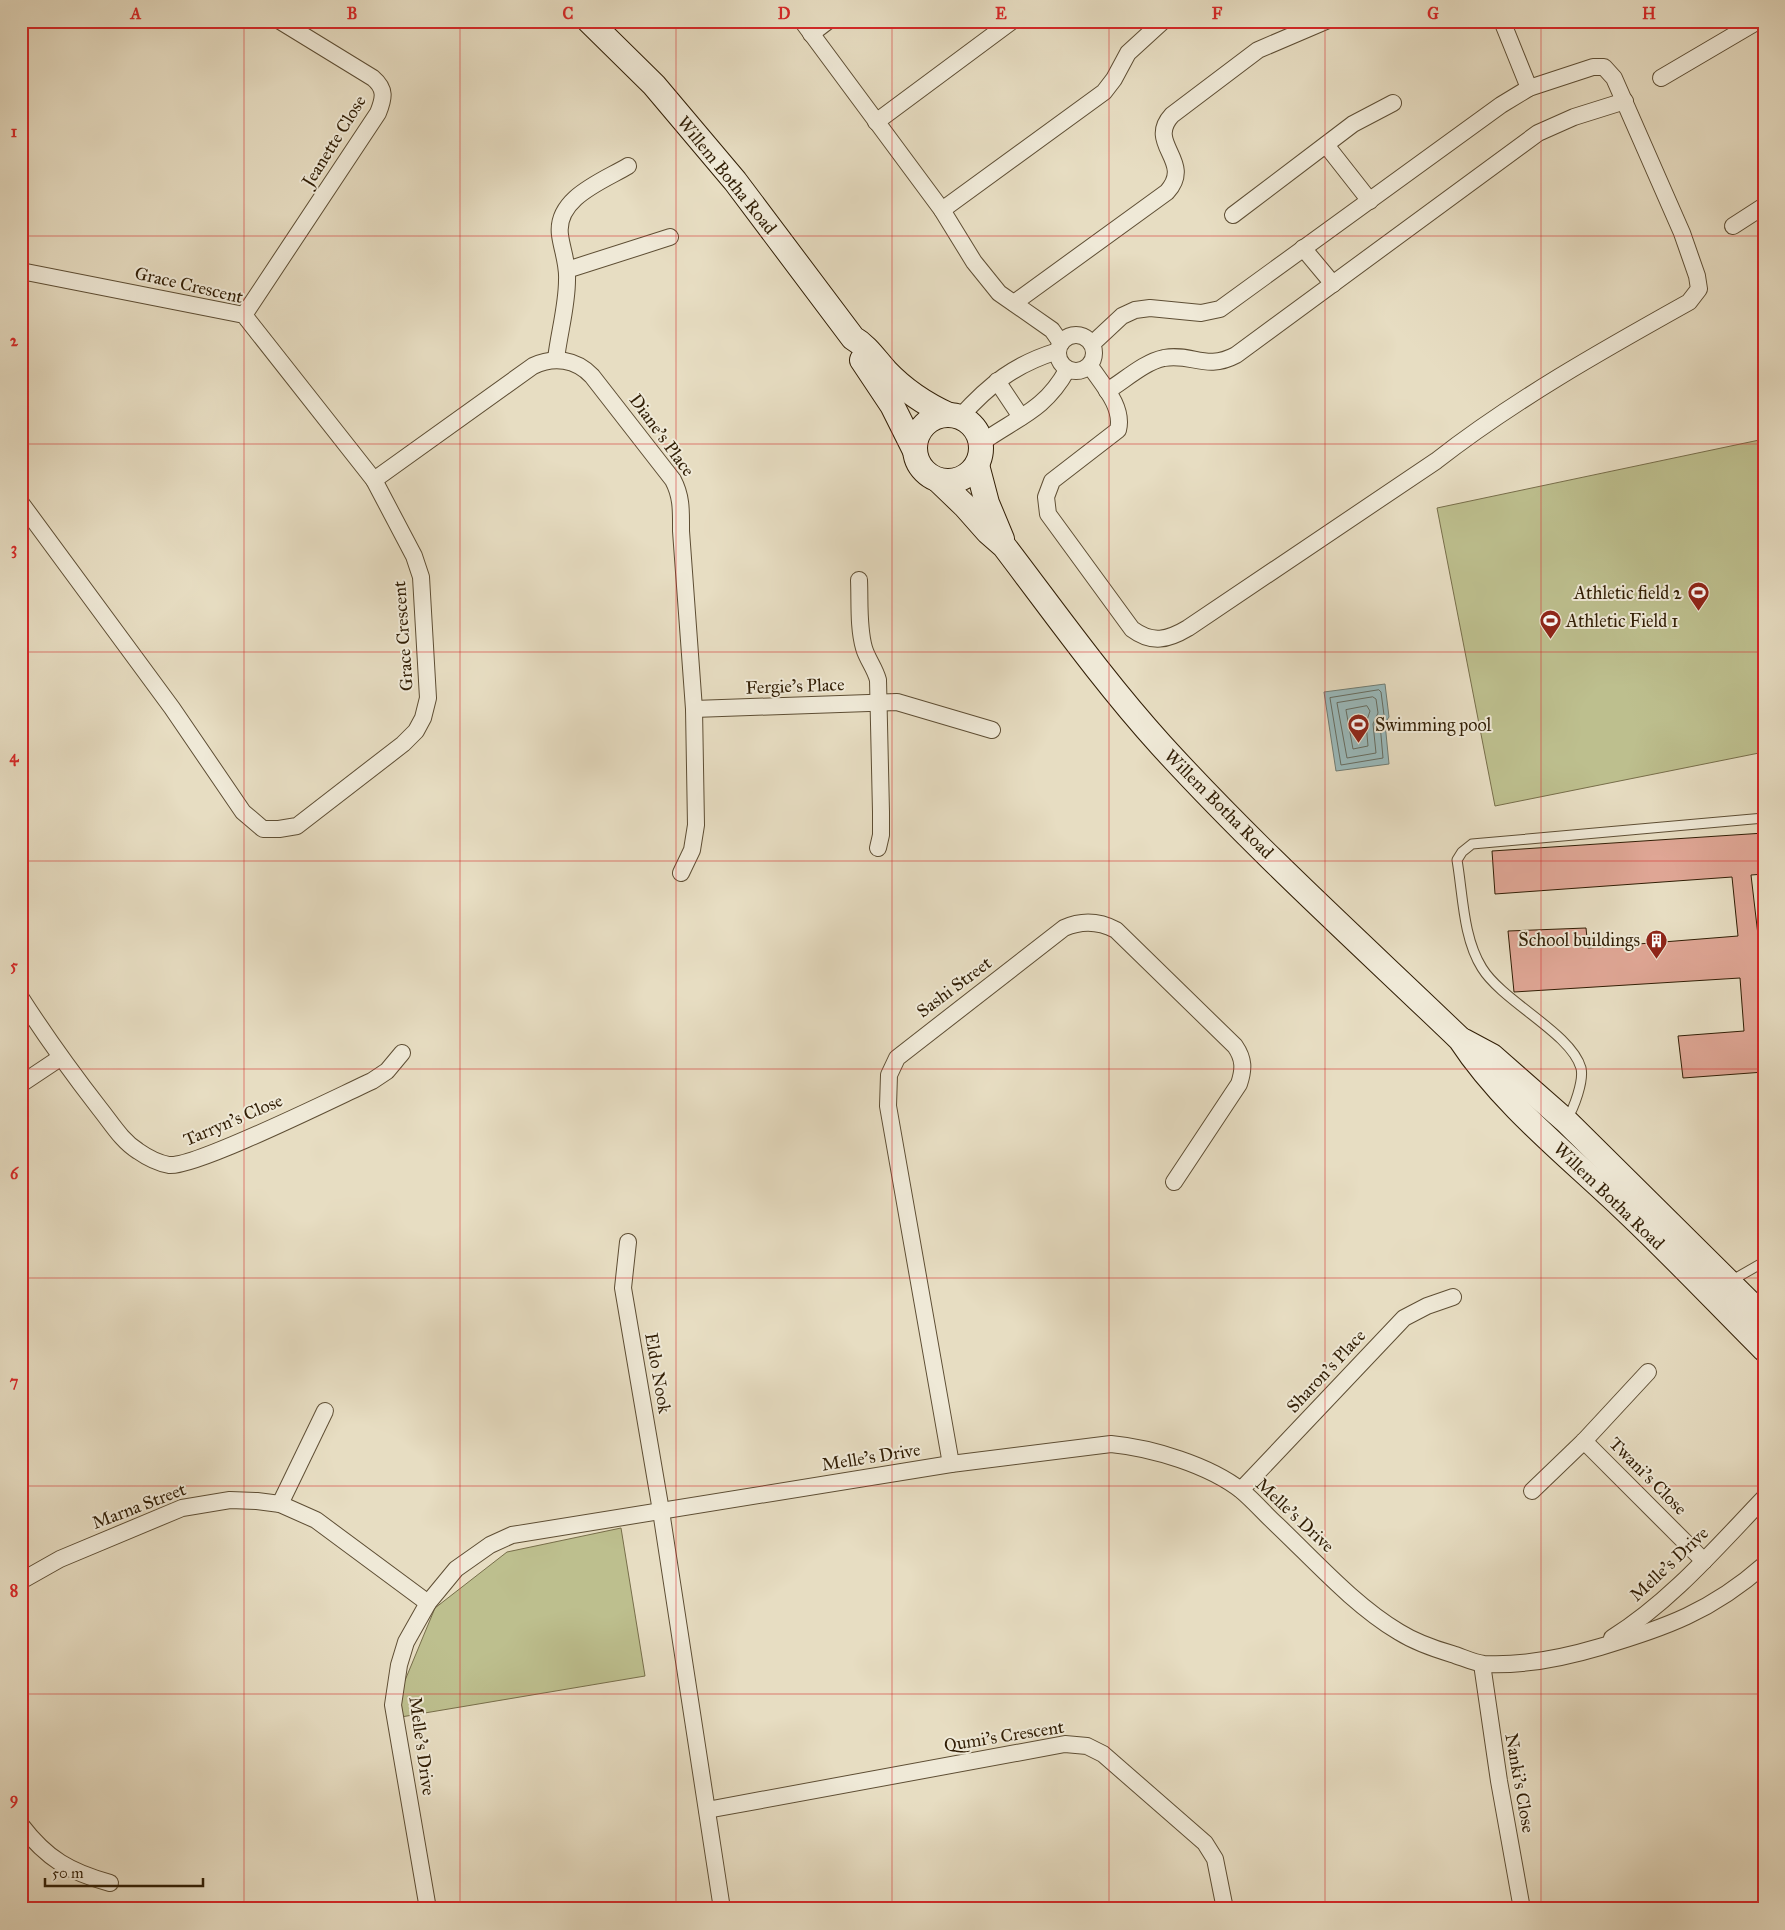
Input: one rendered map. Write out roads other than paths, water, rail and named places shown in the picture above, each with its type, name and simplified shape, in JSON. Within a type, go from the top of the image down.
[{"type":"street","name":"Jeanette Close","points":[[244,315],[378,113],[383,100],[383,92],[373,78],[280,21]]},
{"type":"street","name":"Willem Botha Road","points":[[589,21],[654,85],[723,166],[854,338],[862,343],[886,370],[912,394],[929,406],[955,416]]},
{"type":"street","points":[[828,21],[806,28],[942,210],[974,262],[1000,292],[1052,330],[1059,347],[1059,360],[1067,370],[1075,372],[1090,366],[1094,358],[1092,344],[1080,336],[1073,335],[1059,347],[1030,360],[997,381],[955,416]]},
{"type":"street","points":[[876,122],[1012,21]]},
{"type":"street","points":[[942,210],[1104,92],[1114,79],[1128,53],[1163,21]]},
{"type":"street","points":[[1014,303],[1173,186],[1177,174],[1164,132],[1166,121],[1172,115],[1258,50],[1326,21]]},
{"type":"street","points":[[1502,21],[1529,88]]},
{"type":"street","points":[[1661,78],[1758,21]]},
{"type":"street","points":[[1090,366],[1118,409],[1120,419],[1118,430],[1052,481],[1046,497],[1048,514],[1132,629],[1150,640],[1173,637],[1436,461],[1472,432],[1689,302],[1699,289],[1697,276],[1682,233],[1625,101],[1614,78],[1604,66],[1593,67],[1529,88],[1501,105],[1220,309],[1201,313],[1150,308],[1135,310],[1122,316],[1092,344]]},
{"type":"street","points":[[1107,392],[1163,358],[1175,357],[1214,364],[1227,360],[1245,350],[1538,132],[1574,117],[1625,101]]},
{"type":"street","points":[[1233,215],[1353,124],[1393,103]]},
{"type":"street","points":[[1326,145],[1370,201]]},
{"type":"street","points":[[374,480],[533,366],[556,359],[568,281],[559,233],[560,222],[573,199],[628,166]]},
{"type":"street","points":[[1732,226],[1764,206]]},
{"type":"street","points":[[567,270],[670,237]]},
{"type":"street","points":[[1303,248],[1333,284]]},
{"type":"street","name":"Grace Crescent","points":[[21,271],[244,315],[374,480],[414,556],[420,577],[428,698],[426,709],[416,731],[403,744],[296,826],[263,829],[243,812],[172,708],[21,503]]},
{"type":"street","name":"Willem Botha Road","points":[[854,338],[855,348],[864,366],[892,405],[914,449]]},
{"type":"street","name":"Diane's Place","points":[[556,359],[584,368],[592,376],[665,470],[679,492],[694,709],[696,825],[692,850],[681,873]]},
{"type":"street","points":[[979,454],[974,427],[955,416],[938,416],[928,421],[916,438],[914,449],[921,469],[939,481],[950,482],[961,479],[970,474],[979,454],[1021,417],[1050,397],[1067,370]]},
{"type":"street","points":[[997,381],[1021,417]]},
{"type":"street","name":"Willem Botha Road","points":[[979,454],[987,503],[1004,546]]},
{"type":"street","name":"Willem Botha Road","points":[[939,481],[1004,546],[1098,672],[1160,744],[1218,805],[1460,1039],[1480,1068],[1501,1092],[1625,1210],[1764,1349]]},
{"type":"street","points":[[858,580],[862,640],[865,650],[875,667],[879,703],[881,835],[878,848]]},
{"type":"street","name":"Fergie's Place","points":[[694,709],[897,702],[992,730]]},
{"type":"street","name":"Sashi Street","points":[[951,1464],[888,1106],[889,1075],[898,1058],[1064,928],[1081,923],[1106,925],[1116,930],[1241,1054],[1243,1072],[1239,1084],[1174,1182]]},
{"type":"street","name":"Tarryn's Close","points":[[21,998],[60,1058],[123,1138],[137,1151],[155,1161],[171,1165],[190,1162],[217,1151],[372,1081],[387,1071],[402,1053]]},
{"type":"street","name":"Willem Botha Road","points":[[1460,1039],[1492,1056],[1566,1121],[1764,1317]]},
{"type":"street","points":[[21,1084],[60,1058]]},
{"type":"street","name":"Eldo Nook","points":[[628,1242],[623,1288],[661,1511]]},
{"type":"street","name":"Sharon's Place","points":[[1241,1490],[1404,1318],[1427,1306],[1453,1297]]},
{"type":"street","name":"Twani's Close","points":[[1532,1491],[1584,1441],[1648,1372]]},
{"type":"street","points":[[280,1504],[326,1411]]},
{"type":"street","name":"Twani's Close","points":[[1584,1441],[1704,1560]]},
{"type":"street","name":"Melle's Drive","points":[[428,1909],[393,1705],[394,1688],[406,1642],[428,1603],[456,1569],[501,1539],[512,1535],[951,1464],[1118,1445],[1154,1451],[1197,1466],[1241,1490],[1346,1591],[1400,1632],[1443,1651],[1482,1664],[1520,1663],[1593,1649],[1670,1624],[1706,1608],[1738,1588],[1764,1565]]},
{"type":"street","name":"Melle's Drive","points":[[1593,1649],[1626,1629],[1704,1560],[1764,1498]]},
{"type":"street","name":"Marna Street","points":[[21,1581],[60,1559],[182,1508],[230,1500],[280,1504],[316,1520],[334,1531],[428,1603]]},
{"type":"street","points":[[661,1511],[722,1909]]},
{"type":"street","name":"Nanki's Close","points":[[1482,1664],[1499,1781],[1522,1909]]},
{"type":"street","name":"Qumi's Crescent","points":[[707,1810],[1066,1744],[1087,1746],[1103,1754],[1205,1843],[1215,1859],[1225,1909]]},
{"type":"street","points":[[21,1826],[37,1846],[61,1865],[83,1876],[110,1883]]},
{"type":"lane","points":[[1566,1121],[1581,1081],[1582,1070],[1578,1061],[1563,1042],[1490,981],[1481,967],[1471,942],[1457,860],[1462,852],[1472,844],[1764,818]]},
{"type":"lane","points":[[1728,1282],[1764,1262]]},
{"type":"water","name":"Swimming pool","points":[[1385,684],[1389,717],[1385,723],[1389,764],[1336,771],[1324,692]]},
{"type":"place","name":"Athletic field 2","points":[[1698,612]]},
{"type":"place","name":"Athletic Field 1","points":[[1550,640]]},
{"type":"place","name":"Swimming pool","points":[[1359,744]]},
{"type":"place","name":"School buildings","points":[[1656,959]]}]
